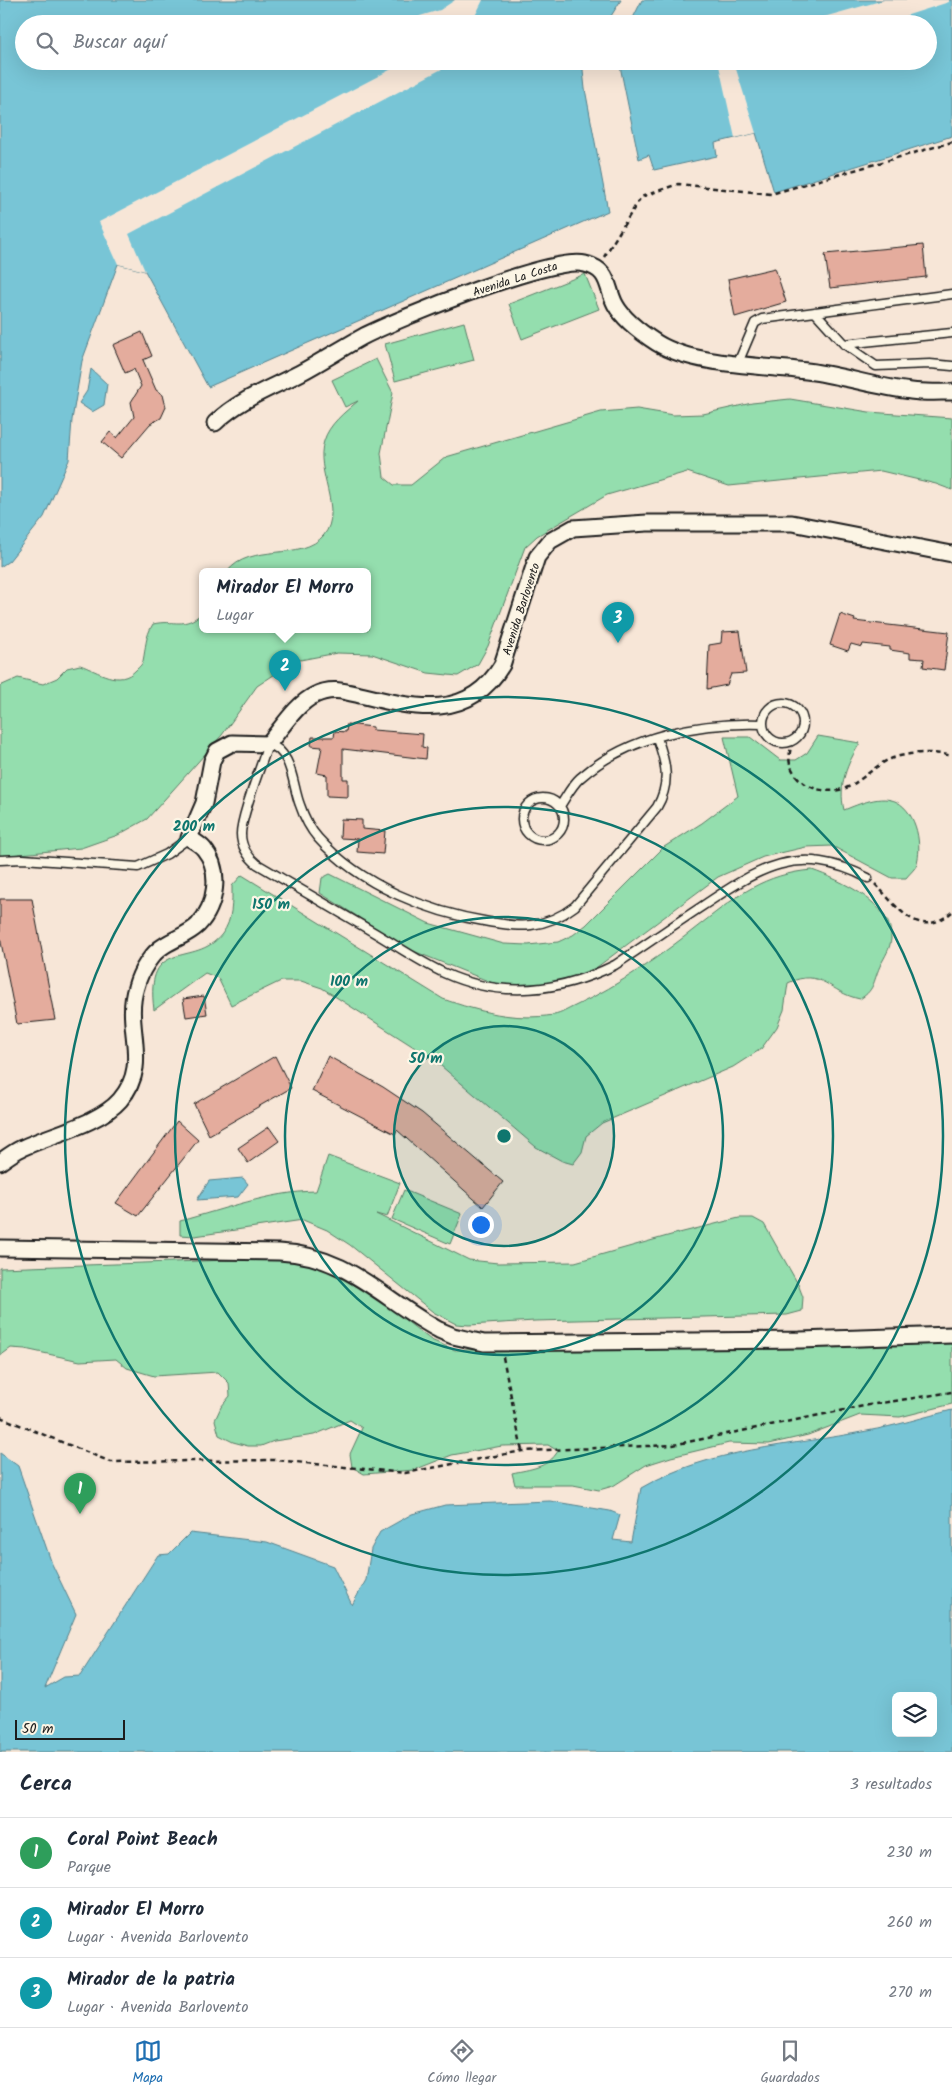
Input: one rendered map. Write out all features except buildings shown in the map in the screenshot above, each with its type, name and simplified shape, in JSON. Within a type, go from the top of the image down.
[{"type":"street","name":"Avenida La Costa","points":[[215,423],[229,410],[250,396],[299,374],[364,336],[412,314],[484,288],[561,264],[580,262],[597,268]]},
{"type":"street","points":[[597,268],[610,284],[615,303],[626,318],[655,342],[674,352],[738,363],[814,372],[912,391],[952,392]]},
{"type":"street","name":"Avenida Barlovento","points":[[268,744],[301,705],[322,692],[346,691],[434,708],[453,705],[478,694],[492,681],[502,665],[534,563],[540,551],[555,536],[573,528],[647,523],[792,523],[952,554]]},
{"type":"street","points":[[0,1162],[20,1149],[102,1115],[115,1105],[129,1087],[136,1064],[137,1049],[132,1011],[133,996],[140,977],[150,960],[164,945],[197,926],[206,914],[214,894],[214,873],[210,860],[203,847],[189,838],[204,803],[212,761],[218,751],[232,743],[268,744]]},
{"type":"street","points":[[0,1248],[279,1252],[309,1255],[324,1259],[352,1273],[439,1330],[469,1341],[500,1344],[952,1335]]},
{"type":"lane","points":[[738,363],[755,323],[762,319],[952,294]]},
{"type":"lane","points":[[815,312],[844,344],[876,366],[930,364],[952,366]]},
{"type":"lane","points":[[844,344],[952,333]]},
{"type":"lane","points":[[790,704],[801,714],[802,730],[792,741],[776,742],[765,732],[764,716],[774,705],[790,704]]},
{"type":"lane","points":[[560,806],[578,779],[609,757],[657,738],[710,724],[763,724]]},
{"type":"lane","points":[[657,738],[665,761],[666,775],[663,795],[657,807],[576,906],[550,921],[522,926],[468,918],[436,910],[389,890],[353,867],[325,845],[312,830],[299,803],[286,760],[276,746],[268,744],[241,829],[242,842],[250,858],[443,972],[485,986],[508,990],[538,989],[574,982],[595,975],[615,965],[745,878],[771,866],[799,861],[828,863],[868,878]]},
{"type":"lane","points":[[546,798],[560,806],[564,813],[564,822],[556,836],[540,840],[526,831],[522,816],[530,802],[546,798]]},
{"type":"lane","points":[[0,860],[23,859],[138,866],[167,854],[189,838]]},
{"type":"path","points":[[597,268],[641,197],[678,184],[770,194],[952,142]]},
{"type":"path","points":[[792,741],[790,762],[794,774],[812,788],[826,792],[845,789],[889,760],[920,754],[940,753],[952,756]]},
{"type":"path","points":[[868,878],[912,920],[922,924],[930,923],[940,920],[952,912]]},
{"type":"path","points":[[500,1344],[522,1452]]},
{"type":"path","points":[[0,1417],[111,1462],[276,1460],[404,1473],[522,1452],[673,1445],[869,1405],[952,1392]]},
{"type":"green space","points":[[585,274],[599,309],[522,339],[509,304]]},
{"type":"green space","points":[[464,322],[474,360],[395,381],[385,344]]},
{"type":"green space","points":[[376,359],[393,393],[381,453],[384,477],[394,485],[411,485],[446,457],[601,412],[637,409],[673,415],[703,414],[752,403],[790,399],[869,412],[952,418],[952,490],[936,484],[881,471],[729,486],[687,472],[607,495],[537,536],[525,547],[488,646],[478,664],[458,676],[428,673],[372,654],[337,653],[295,661],[257,686],[222,735],[147,819],[118,835],[81,848],[0,856],[0,686],[18,678],[43,684],[57,678],[67,668],[80,665],[108,676],[123,678],[143,662],[147,638],[153,624],[184,623],[199,616],[199,633],[371,633],[371,568],[231,568],[249,557],[303,548],[314,543],[324,535],[329,525],[331,514],[323,465],[324,441],[334,424],[358,401],[345,407],[332,380]]},
{"type":"green space","points":[[818,736],[860,743],[851,759],[843,783],[842,801],[844,810],[877,799],[891,800],[904,807],[914,822],[919,849],[918,858],[916,866],[906,878],[892,878],[832,846],[806,847],[763,857],[718,877],[585,976],[531,990],[493,983],[411,950],[320,893],[322,878],[330,874],[428,923],[504,944],[528,945],[558,942],[573,935],[586,925],[664,847],[702,823],[738,796],[724,737],[750,737],[780,760],[796,760],[807,753]]},
{"type":"green space","points":[[812,870],[837,880],[863,895],[875,904],[890,926],[890,946],[869,992],[860,999],[840,992],[818,979],[800,979],[788,983],[784,1010],[777,1027],[761,1049],[733,1067],[602,1123],[586,1136],[582,1152],[573,1164],[562,1161],[536,1147],[434,1060],[322,988],[301,981],[281,981],[231,1005],[218,978],[205,973],[154,1010],[153,987],[157,971],[164,962],[199,950],[211,944],[222,934],[230,917],[232,886],[242,875],[443,999],[497,1014],[539,1017],[562,1013],[608,989],[641,968],[728,903],[752,888],[780,876]]},
{"type":"green space","points":[[328,1156],[400,1183],[387,1217],[376,1214],[469,1260],[498,1263],[575,1262],[739,1218],[753,1218],[764,1224],[798,1284],[803,1297],[802,1311],[787,1315],[456,1324],[433,1312],[350,1245],[327,1230],[303,1220],[195,1236],[180,1235],[180,1221],[230,1206],[281,1194],[316,1191]]},
{"type":"green space","points":[[404,1190],[462,1214],[450,1244],[392,1219]]},
{"type":"green space","points":[[297,1253],[342,1271],[431,1340],[455,1350],[592,1349],[782,1343],[952,1343],[952,1404],[900,1417],[860,1415],[808,1435],[769,1444],[729,1443],[671,1457],[646,1465],[613,1486],[599,1490],[573,1485],[515,1485],[512,1473],[538,1467],[554,1457],[558,1451],[548,1445],[502,1446],[452,1455],[414,1470],[364,1474],[352,1467],[350,1454],[362,1428],[350,1420],[314,1435],[274,1441],[261,1446],[248,1446],[233,1442],[219,1435],[215,1420],[221,1407],[230,1396],[229,1383],[218,1372],[154,1376],[127,1368],[116,1359],[80,1361],[25,1349],[11,1348],[0,1356],[0,1268],[229,1260]]},
{"type":"water","points":[[0,0],[621,0],[612,15],[15,15],[15,70],[583,70],[608,211],[208,387],[145,271],[118,264],[82,361],[72,420],[69,460],[44,517],[9,561],[0,567]]},
{"type":"water","points":[[642,0],[952,0],[952,136],[774,192],[756,133],[715,143],[717,156],[654,170],[649,155],[639,159],[621,70],[937,70],[937,15],[634,15]]},
{"type":"water","points":[[91,369],[107,384],[104,405],[92,412],[79,403],[87,391]]},
{"type":"water","points":[[243,1178],[248,1184],[238,1197],[197,1200],[209,1181]]},
{"type":"water","points":[[952,1410],[952,1752],[0,1752],[0,1453],[18,1466],[52,1564],[76,1614],[45,1688],[64,1677],[80,1676],[158,1555],[169,1554],[190,1533],[267,1542],[333,1566],[352,1605],[366,1580],[371,1549],[380,1532],[412,1514],[445,1505],[550,1501],[610,1511],[620,1515],[613,1540],[631,1542],[641,1488],[667,1475],[723,1456],[899,1424]]},
{"type":"pier","points":[[455,0],[483,0],[476,15],[423,15],[440,10]]},
{"type":"pier","points":[[884,0],[949,0],[949,2],[908,15],[831,15]]},
{"type":"pier","points":[[390,70],[440,70],[129,234],[145,271],[118,264],[99,222]]},
{"type":"pier","points":[[720,70],[736,70],[756,133],[735,138]]},
{"type":"place","name":"Mirador de la patria","points":[[618,643]]},
{"type":"place","name":"Mirador El Morro","points":[[285,691]]},
{"type":"place","name":"Coral Point Beach","points":[[80,1514]]}]
